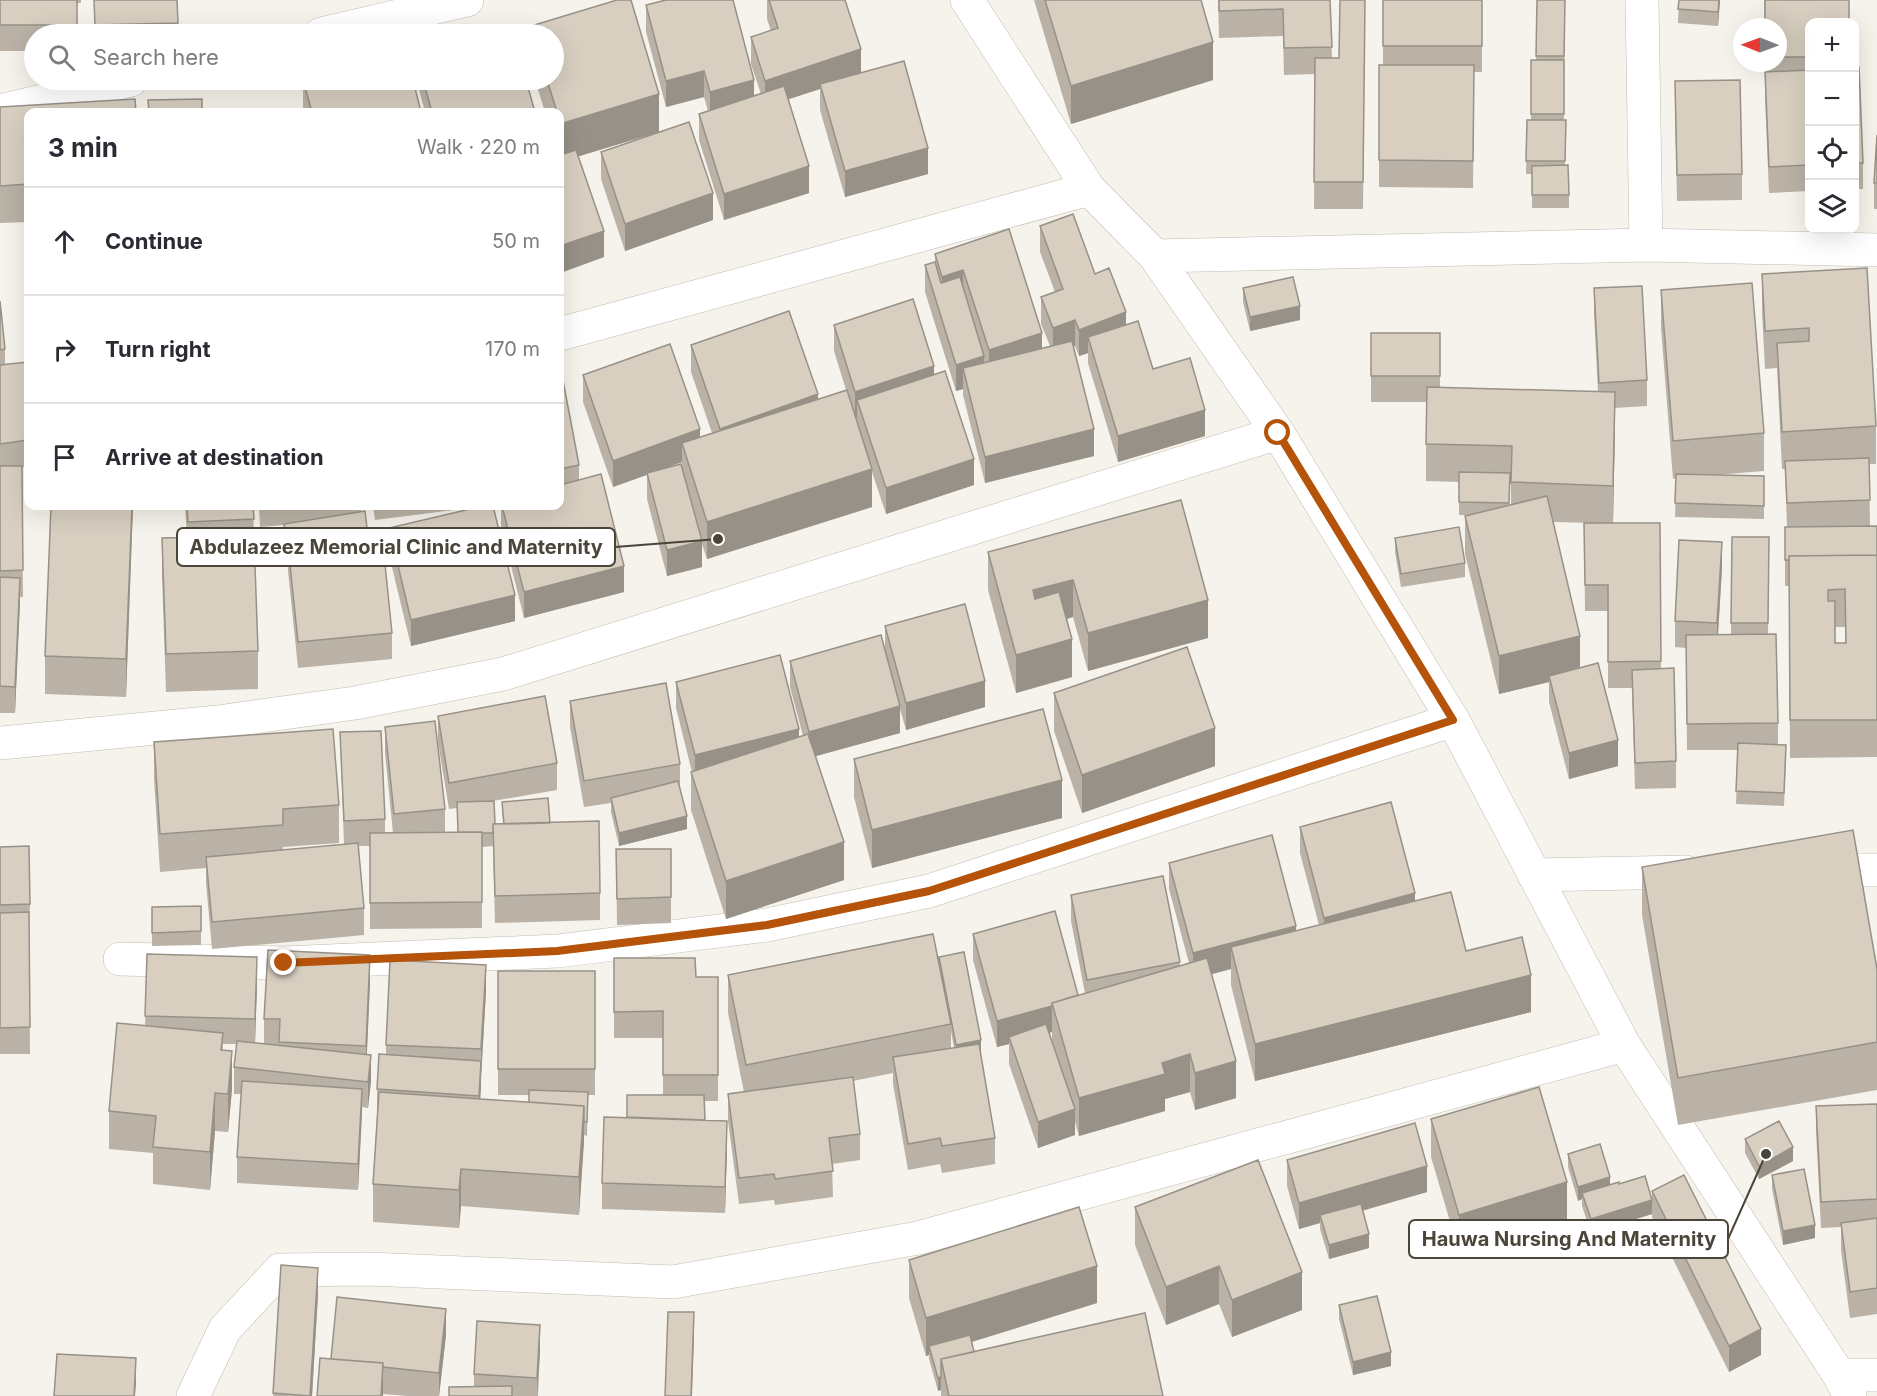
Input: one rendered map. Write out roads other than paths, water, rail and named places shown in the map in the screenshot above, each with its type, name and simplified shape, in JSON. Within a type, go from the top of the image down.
[{"type":"street","points":[[364,24],[467,0]]},
{"type":"street","points":[[967,0],[1089,189],[1155,256],[1278,433],[1453,720],[1624,1045],[1845,1386],[1877,1376]]},
{"type":"street","points":[[1642,0],[1646,244]]},
{"type":"street","points":[[0,111],[89,90]]},
{"type":"street","points":[[564,333],[1089,189]]},
{"type":"street","points":[[1155,256],[1646,244],[1877,250]]},
{"type":"street","points":[[0,743],[230,721],[355,703],[503,674],[1278,433]]},
{"type":"street","points":[[120,959],[284,963],[557,951],[767,925],[929,891],[1453,720]]},
{"type":"street","points":[[1782,871],[1877,870]]},
{"type":"street","points":[[1533,875],[1711,872]]},
{"type":"street","points":[[194,1396],[225,1329],[280,1270],[369,1269],[673,1282],[918,1238],[1624,1045]]},
{"type":"place","name":"Abdulazeez Memorial Clinic and Maternity","points":[[718,539]]},
{"type":"place","name":"Hauwa Nursing And Maternity","points":[[1766,1154]]}]
